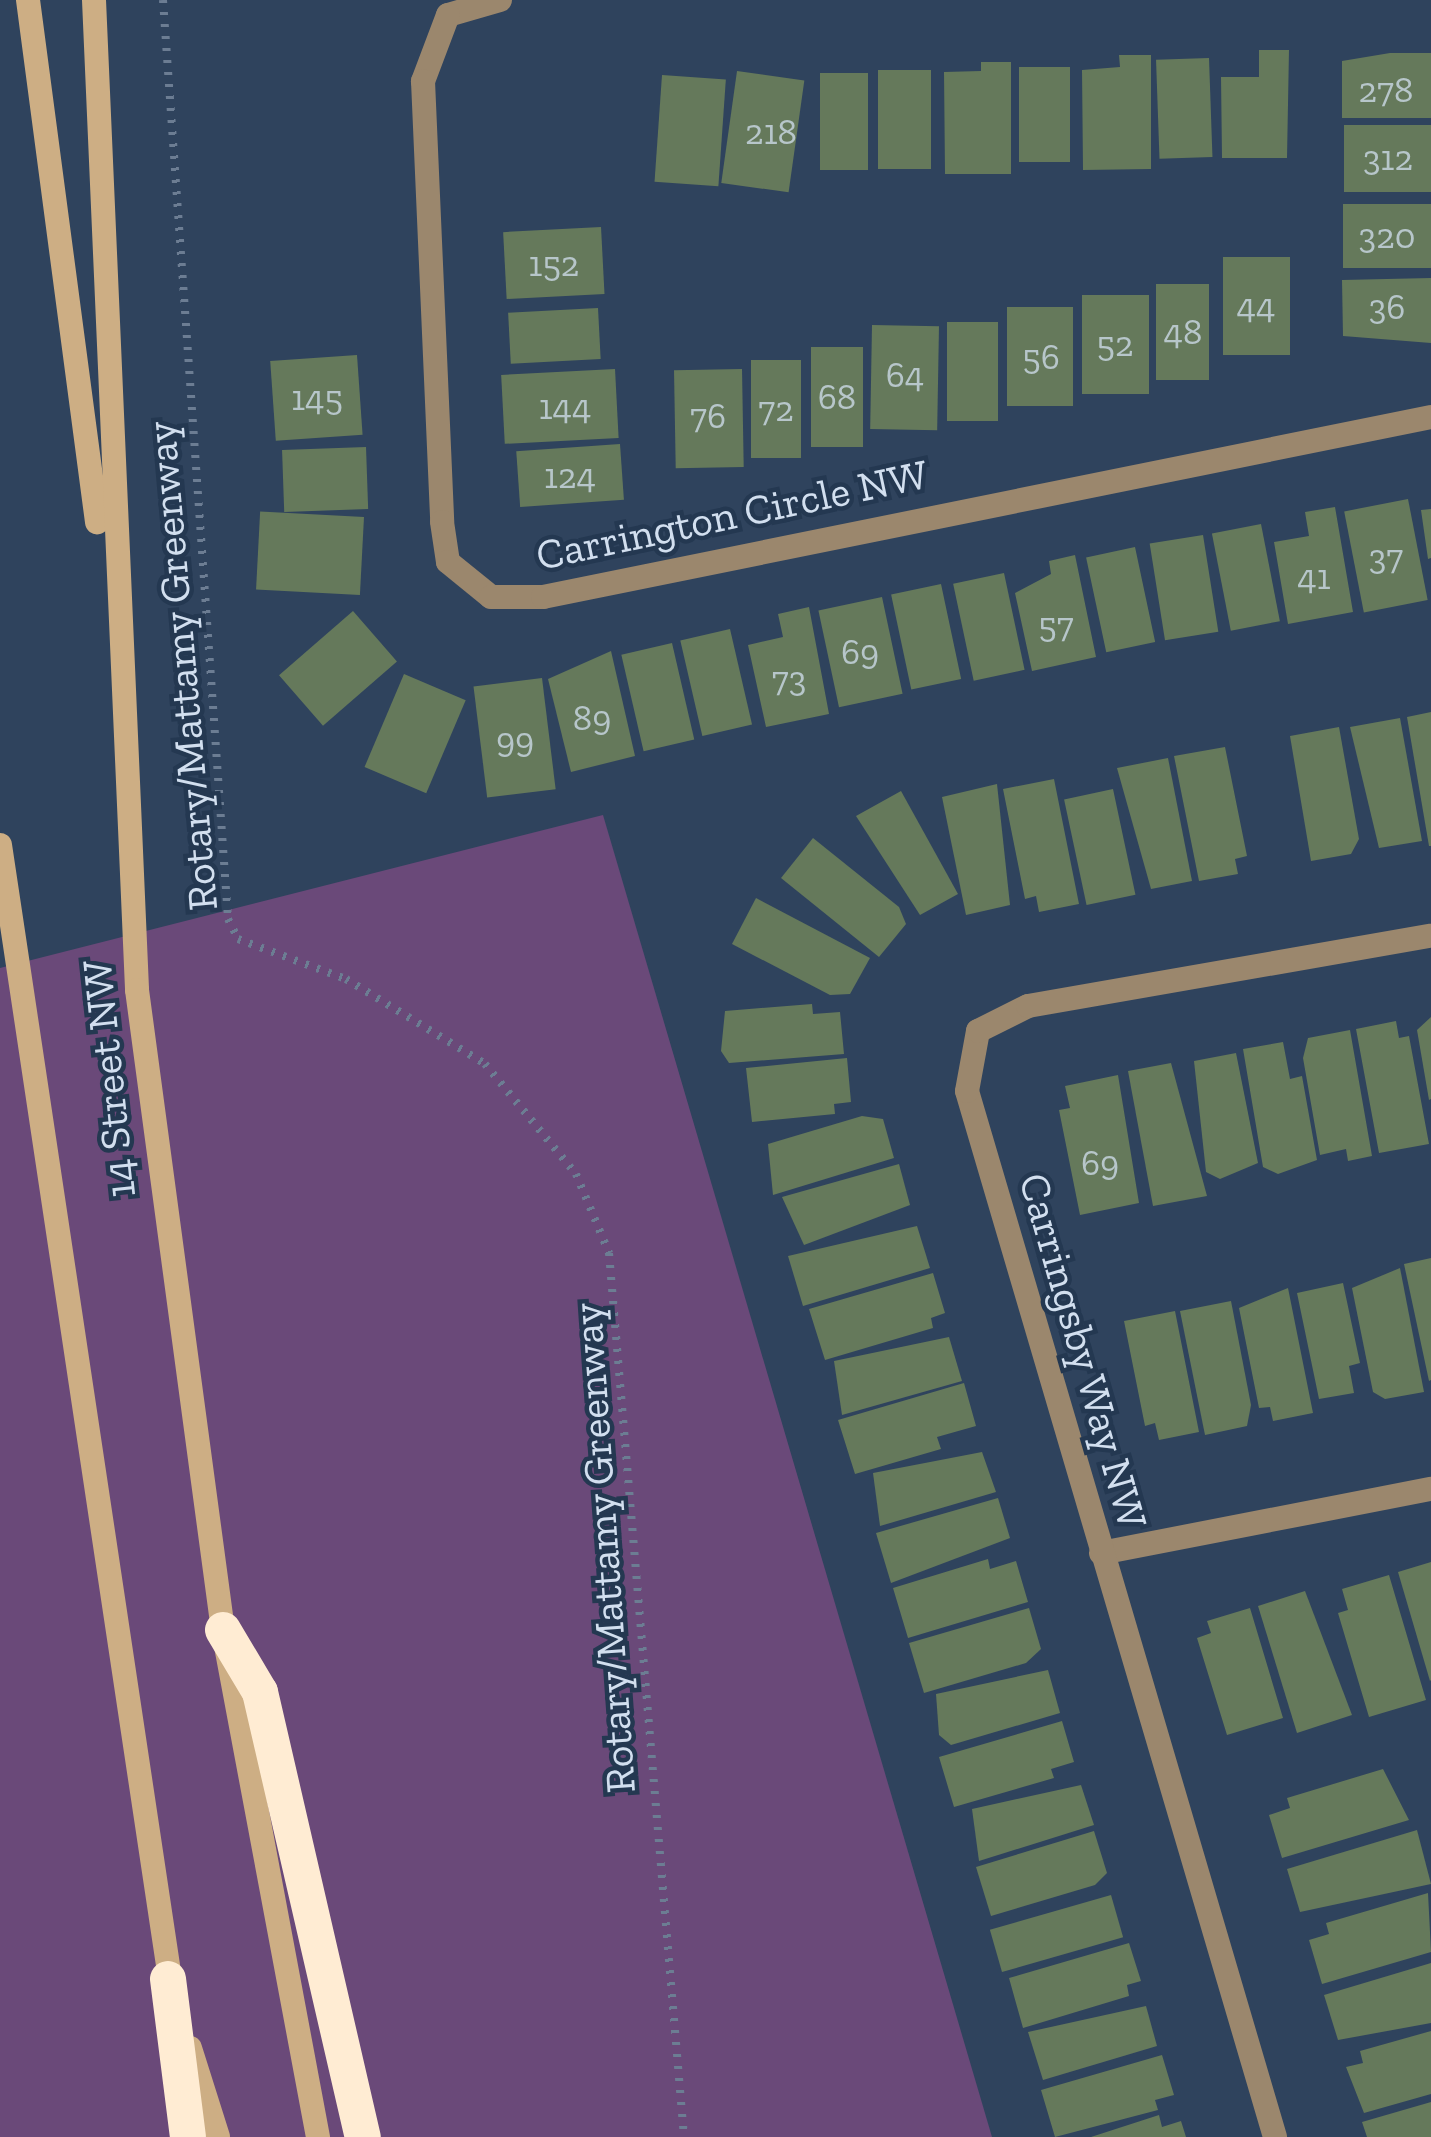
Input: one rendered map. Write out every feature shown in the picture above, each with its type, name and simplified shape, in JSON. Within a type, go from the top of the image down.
[{"type":"highway","points":[[223,1630],[260,1692],[363,2137]]},
{"type":"highway","points":[[168,1979],[188,2137]]},
{"type":"main road","points":[[28,0],[47,208],[113,619]]},
{"type":"main road","name":"14 Street NW","points":[[94,0],[113,619],[166,1256],[223,1630],[318,2137]]},
{"type":"main road","name":"14 Street NW","points":[[0,845],[168,1979],[218,2137]]},
{"type":"street","name":"Carrington Circle NW","points":[[500,0],[448,15],[423,81],[442,522],[448,562],[491,597],[543,597],[1431,417]]},
{"type":"street","name":"Carringsby Way NW","points":[[1275,2137],[967,1091],[978,1031],[1028,1006],[1431,936]]},
{"type":"street","points":[[1101,1553],[1431,1489]]},
{"type":"path","name":"Rotary/Mattamy Greenway","points":[[163,0],[228,919],[238,939],[346,979],[485,1064],[577,1174],[609,1253],[685,2137]]},
{"type":"shaded area","points":[[603,815],[992,2137],[0,2137],[0,968]]},
{"type":"building","points":[[1259,50],[1289,50],[1287,158],[1222,158],[1221,77],[1259,77]]},
{"type":"building","points":[[1390,53],[1431,53],[1431,118],[1342,118],[1342,61]]},
{"type":"building","points":[[1119,55],[1151,55],[1151,169],[1083,170],[1082,70],[1120,67]]},
{"type":"building","points":[[1209,58],[1212,157],[1159,159],[1156,60]]},
{"type":"building","points":[[981,62],[1011,62],[1011,174],[945,174],[944,72],[981,71]]},
{"type":"building","points":[[1019,67],[1070,67],[1070,162],[1019,162]]},
{"type":"building","points":[[878,70],[931,70],[931,169],[878,169]]},
{"type":"building","points":[[737,71],[804,80],[789,192],[721,183]]},
{"type":"building","points":[[820,73],[868,73],[868,170],[820,170]]},
{"type":"building","points":[[662,75],[726,79],[718,186],[655,182]]},
{"type":"building","points":[[1344,125],[1431,125],[1431,192],[1344,192]]},
{"type":"building","points":[[1343,204],[1431,204],[1431,268],[1343,268]]},
{"type":"building","points":[[601,227],[605,294],[507,299],[503,232]]},
{"type":"building","points":[[1223,257],[1290,257],[1290,355],[1223,355]]},
{"type":"building","points":[[1431,278],[1431,343],[1343,336],[1342,280]]},
{"type":"building","points":[[1156,284],[1209,284],[1209,380],[1156,380]]},
{"type":"building","points":[[1082,295],[1149,295],[1149,394],[1082,394]]},
{"type":"building","points":[[1007,307],[1073,307],[1073,406],[1007,406]]},
{"type":"building","points":[[598,308],[601,359],[511,364],[508,313]]},
{"type":"building","points":[[947,322],[998,322],[998,421],[947,421]]},
{"type":"building","points":[[872,325],[939,326],[937,430],[870,429]]},
{"type":"building","points":[[811,347],[863,347],[863,447],[811,447]]},
{"type":"building","points":[[357,355],[363,435],[276,441],[270,361]]},
{"type":"building","points":[[751,360],[801,360],[801,458],[751,458]]},
{"type":"building","points":[[615,369],[619,438],[505,444],[501,375]]},
{"type":"building","points":[[742,369],[744,467],[676,468],[674,370]]},
{"type":"building","points":[[620,444],[624,500],[520,507],[516,451]]},
{"type":"building","points":[[366,447],[368,509],[284,512],[282,450]]},
{"type":"building","points":[[1408,499],[1428,600],[1364,613],[1344,511]]},
{"type":"building","points":[[1335,507],[1353,612],[1288,624],[1274,542],[1309,536],[1305,512]]},
{"type":"building","points":[[1431,509],[1431,558],[1428,559],[1421,510]]},
{"type":"building","points":[[260,512],[364,517],[360,595],[256,589]]},
{"type":"building","points":[[1261,524],[1280,621],[1231,631],[1212,534]]},
{"type":"building","points":[[1203,535],[1218,632],[1165,640],[1150,543]]},
{"type":"building","points":[[1135,547],[1155,642],[1106,652],[1086,557]]},
{"type":"building","points":[[1075,555],[1096,657],[1032,671],[1015,593],[1051,574],[1049,561]]},
{"type":"building","points":[[1004,573],[1025,670],[974,681],[953,584]]},
{"type":"building","points":[[941,584],[961,679],[911,689],[891,595]]},
{"type":"building","points":[[882,597],[903,694],[839,707],[818,611]]},
{"type":"building","points":[[809,607],[829,714],[766,727],[748,645],[783,637],[778,614]]},
{"type":"building","points":[[353,611],[397,662],[323,726],[279,675]]},
{"type":"building","points":[[730,629],[752,724],[702,736],[680,640]]},
{"type":"building","points":[[672,643],[694,739],[644,751],[621,655]]},
{"type":"building","points":[[611,651],[635,756],[571,772],[548,679]]},
{"type":"building","points":[[404,674],[466,700],[426,793],[365,767]]},
{"type":"building","points":[[542,678],[556,789],[487,798],[474,686]]},
{"type":"building","points":[[1431,712],[1431,846],[1429,846],[1407,717]]},
{"type":"building","points":[[1400,718],[1422,841],[1379,848],[1350,727]]},
{"type":"building","points":[[1339,727],[1359,839],[1351,854],[1311,861],[1290,736]]},
{"type":"building","points":[[1225,747],[1247,856],[1235,859],[1238,874],[1199,881],[1174,756]]},
{"type":"building","points":[[1168,758],[1192,881],[1151,889],[1117,768]]},
{"type":"building","points":[[1054,779],[1079,904],[1039,912],[1036,896],[1025,899],[1003,789]]},
{"type":"building","points":[[997,784],[1010,905],[966,915],[942,797]]},
{"type":"building","points":[[1113,789],[1135,895],[1087,905],[1064,799]]},
{"type":"building","points":[[901,791],[958,894],[920,915],[856,816]]},
{"type":"building","points":[[813,838],[899,907],[906,924],[879,957],[781,878]]},
{"type":"building","points":[[756,898],[870,958],[850,994],[830,995],[732,944]]},
{"type":"building","points":[[812,1004],[813,1014],[840,1012],[844,1054],[729,1063],[721,1051],[725,1011]]},
{"type":"building","points":[[1431,1017],[1431,1099],[1429,1100],[1417,1030]]},
{"type":"building","points":[[1396,1021],[1399,1038],[1409,1036],[1429,1144],[1379,1153],[1356,1029]]},
{"type":"building","points":[[1350,1030],[1372,1156],[1348,1161],[1346,1149],[1320,1155],[1303,1058],[1308,1038]]},
{"type":"building","points":[[1283,1042],[1290,1079],[1302,1076],[1317,1160],[1278,1174],[1263,1167],[1243,1049]]},
{"type":"building","points":[[1236,1053],[1258,1163],[1220,1179],[1206,1172],[1194,1061]]},
{"type":"building","points":[[847,1058],[851,1102],[834,1104],[835,1114],[752,1122],[746,1068]]},
{"type":"building","points":[[1171,1063],[1207,1196],[1153,1206],[1128,1071]]},
{"type":"building","points":[[1118,1075],[1139,1203],[1080,1215],[1059,1110],[1070,1108],[1065,1086]]},
{"type":"building","points":[[862,1116],[883,1119],[894,1158],[773,1195],[768,1144]]},
{"type":"building","points":[[899,1164],[910,1205],[804,1245],[782,1197]]},
{"type":"building","points":[[917,1226],[930,1268],[803,1306],[788,1256]]},
{"type":"building","points":[[1431,1258],[1431,1380],[1429,1381],[1404,1264]]},
{"type":"building","points":[[1400,1268],[1424,1392],[1385,1399],[1373,1392],[1352,1288]]},
{"type":"building","points":[[933,1273],[945,1313],[931,1318],[933,1328],[825,1360],[809,1309]]},
{"type":"building","points":[[1343,1283],[1360,1363],[1349,1366],[1354,1393],[1319,1399],[1297,1293]]},
{"type":"building","points":[[1288,1288],[1313,1413],[1273,1421],[1270,1407],[1259,1408],[1239,1308]]},
{"type":"building","points":[[1231,1301],[1251,1405],[1247,1426],[1205,1435],[1180,1311]]},
{"type":"building","points":[[1175,1311],[1199,1432],[1159,1440],[1155,1423],[1145,1426],[1124,1321]]},
{"type":"building","points":[[949,1337],[962,1381],[842,1415],[834,1361]]},
{"type":"building","points":[[964,1383],[976,1426],[937,1437],[941,1449],[855,1474],[838,1420]]},
{"type":"building","points":[[982,1452],[996,1492],[880,1526],[873,1473]]},
{"type":"building","points":[[998,1498],[1010,1538],[891,1583],[876,1533]]},
{"type":"building","points":[[988,1559],[990,1569],[1016,1561],[1028,1602],[908,1638],[893,1588]]},
{"type":"building","points":[[1431,1562],[1431,1680],[1430,1681],[1398,1572]]},
{"type":"building","points":[[1389,1575],[1426,1700],[1369,1717],[1338,1613],[1348,1610],[1342,1589]]},
{"type":"building","points":[[1305,1591],[1352,1715],[1297,1733],[1258,1606]]},
{"type":"building","points":[[1029,1608],[1041,1649],[1026,1663],[924,1693],[909,1643]]},
{"type":"building","points":[[1250,1608],[1283,1718],[1227,1735],[1197,1638],[1211,1633],[1207,1621]]},
{"type":"building","points":[[1048,1670],[1060,1713],[951,1745],[939,1735],[936,1694]]},
{"type":"building","points":[[1062,1721],[1074,1762],[1051,1769],[1054,1778],[954,1807],[939,1757]]},
{"type":"building","points":[[1383,1769],[1409,1820],[1282,1858],[1269,1815],[1290,1808],[1287,1798]]},
{"type":"building","points":[[1081,1785],[1094,1825],[979,1861],[972,1809]]},
{"type":"building","points":[[1417,1830],[1431,1884],[1300,1912],[1287,1869]]},
{"type":"building","points":[[1094,1831],[1107,1873],[1095,1885],[991,1916],[976,1867]]},
{"type":"building","points":[[1428,1893],[1431,1952],[1322,1984],[1309,1940],[1329,1934],[1326,1923]]},
{"type":"building","points":[[1111,1895],[1123,1937],[1002,1972],[990,1930]]},
{"type":"building","points":[[1129,1943],[1141,1981],[1127,1985],[1129,1996],[1023,2028],[1009,1978]]},
{"type":"building","points":[[1431,1963],[1431,2023],[1338,2040],[1324,1995]]},
{"type":"building","points":[[1146,2006],[1157,2046],[1043,2080],[1028,2032]]},
{"type":"building","points":[[1431,2031],[1431,2094],[1364,2113],[1346,2067],[1363,2063],[1360,2051]]},
{"type":"building","points":[[1162,2055],[1174,2095],[1155,2100],[1158,2110],[1055,2137],[1041,2090]]},
{"type":"building","points":[[1431,2102],[1431,2137],[1367,2137],[1362,2122]]},
{"type":"building","points":[[1159,2115],[1162,2127],[1181,2121],[1186,2137],[1091,2137]]}]
